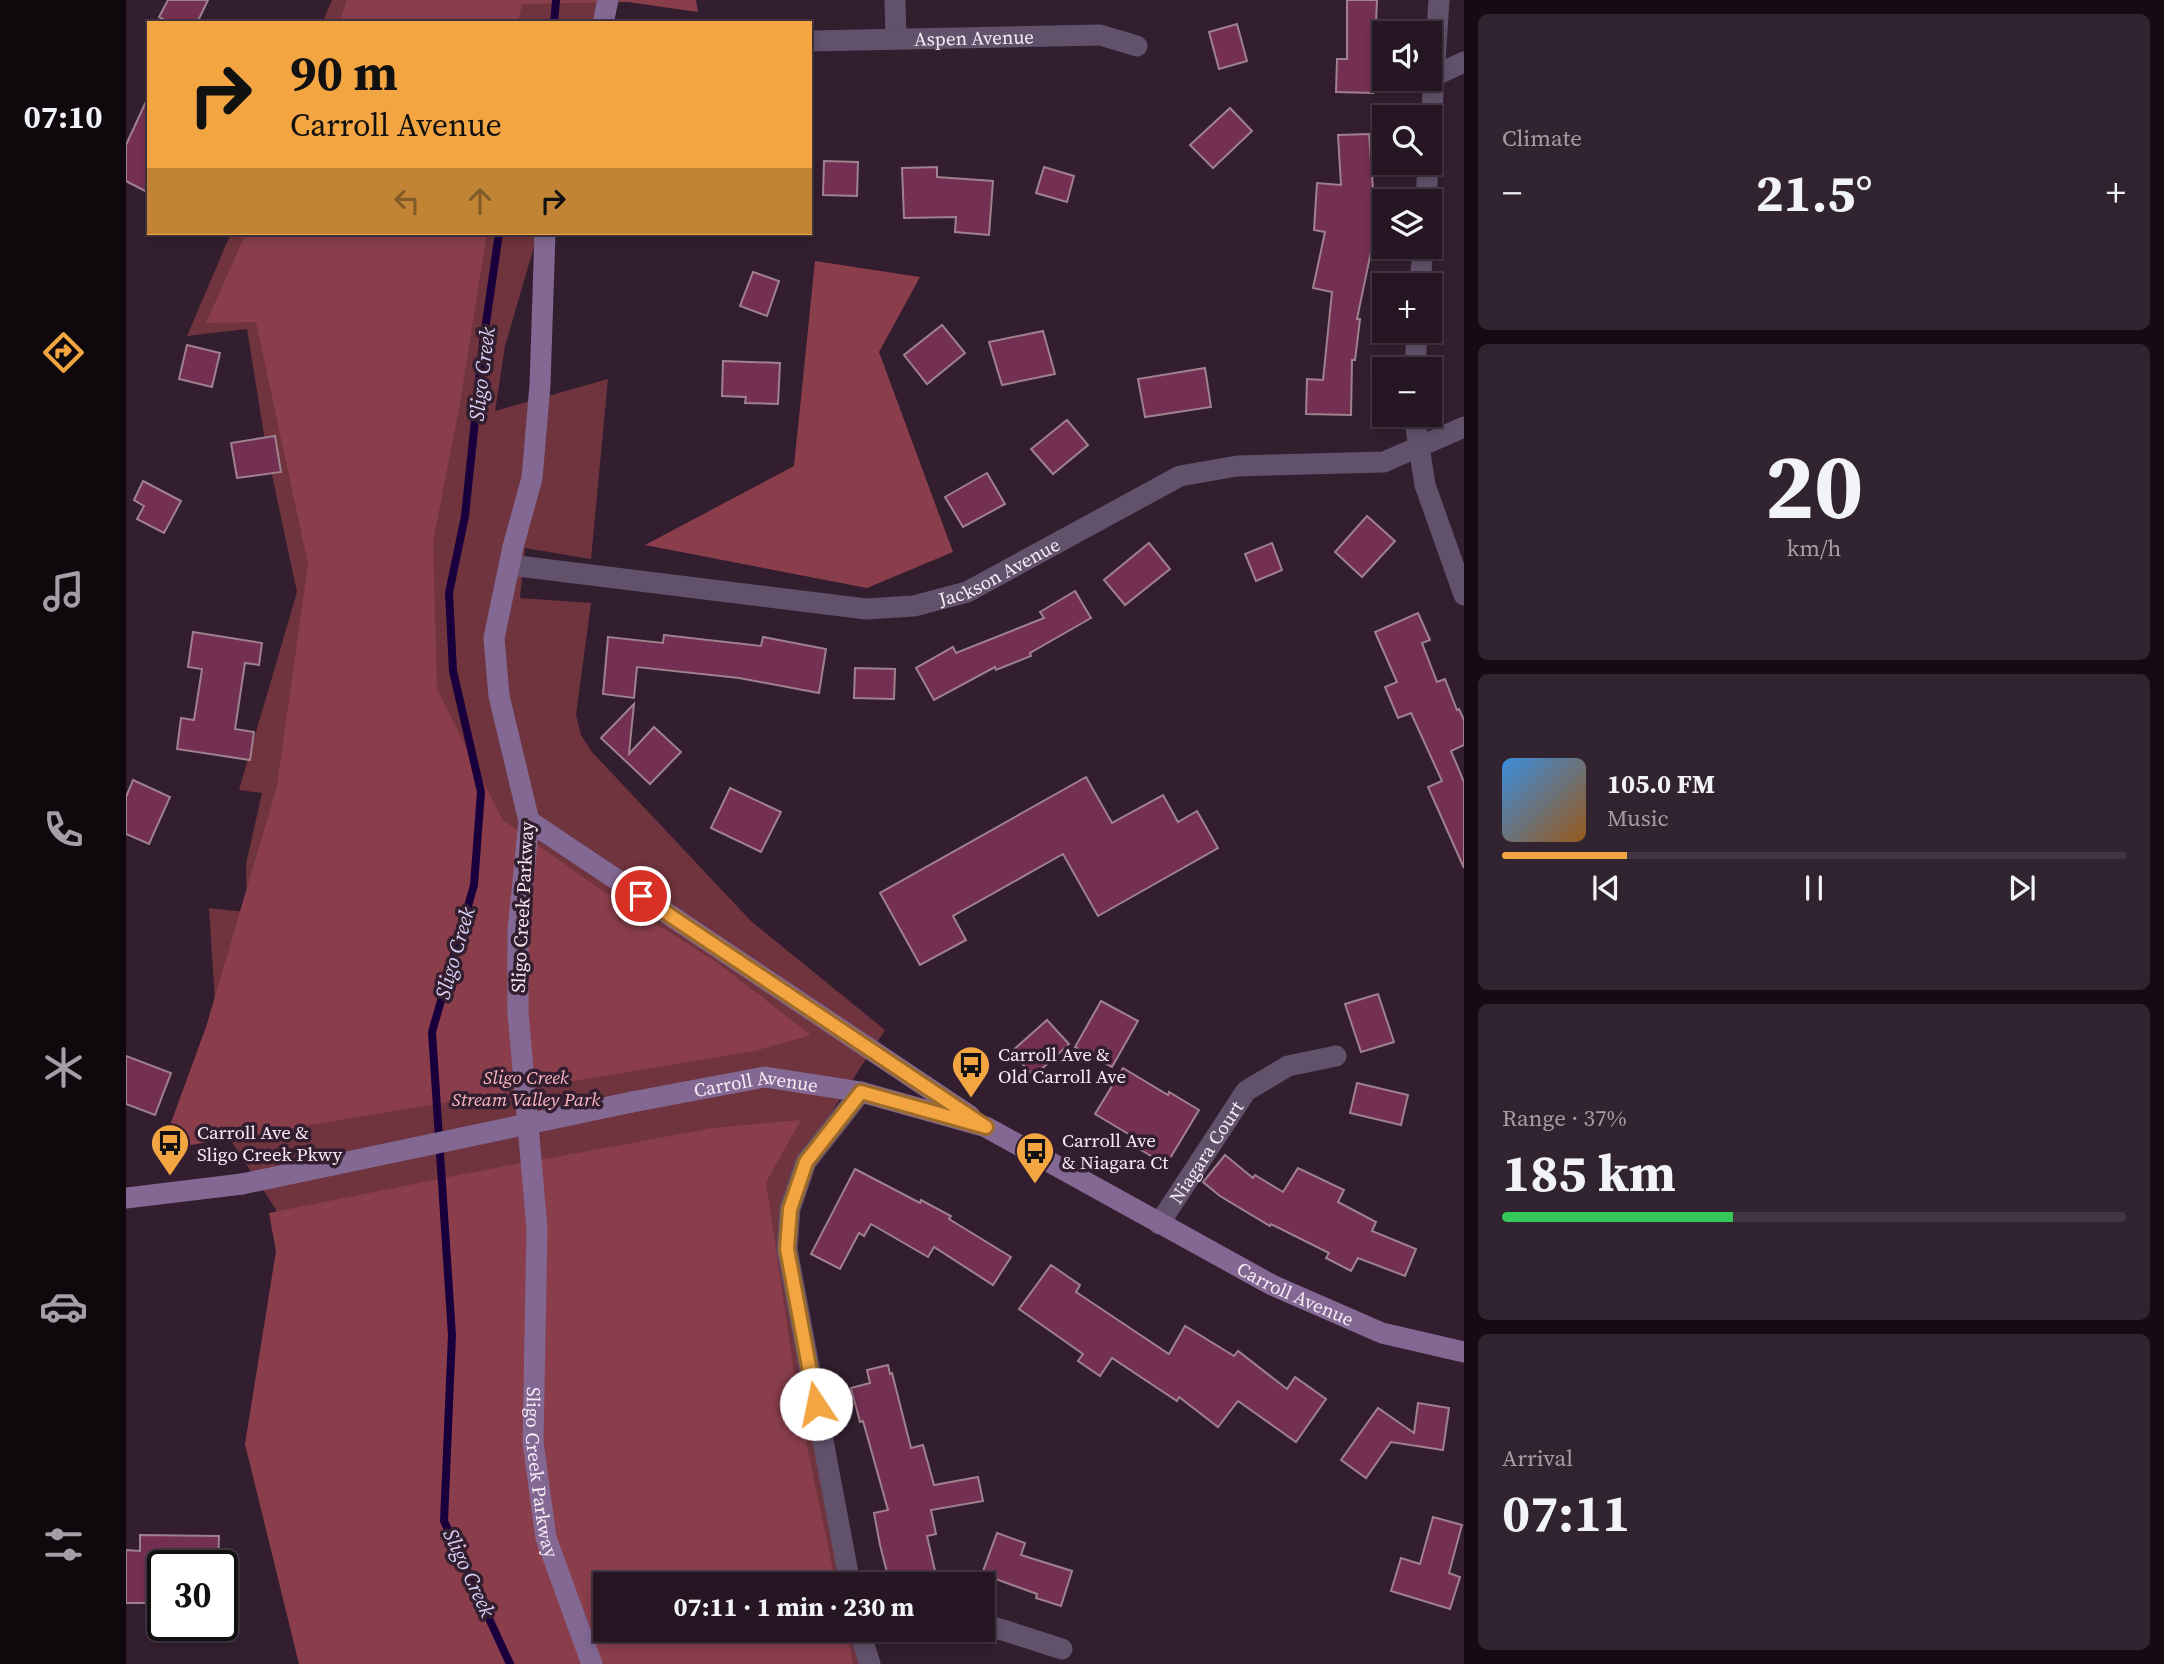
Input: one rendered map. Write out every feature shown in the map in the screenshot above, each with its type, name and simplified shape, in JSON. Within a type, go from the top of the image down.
[{"type":"street","points":[[603,21],[608,0]]},
{"type":"street","points":[[895,0],[896,39]]},
{"type":"street","points":[[1438,21],[1439,0]]},
{"type":"street","name":"Aspen Avenue","points":[[812,41],[1101,35],[1137,46]]},
{"type":"street","points":[[1442,72],[1464,62]]},
{"type":"street","name":"Sligo Creek Parkway","points":[[545,235],[540,385],[532,478],[494,638],[499,696],[529,821],[518,930],[518,1013],[537,1228],[533,1442],[546,1538],[592,1664]]},
{"type":"street","points":[[1417,427],[1425,485],[1464,595]]},
{"type":"street","name":"Jackson Avenue","points":[[510,565],[866,609],[914,606],[967,592],[1180,476],[1237,466],[1384,462],[1464,427]]},
{"type":"street","points":[[529,821],[986,1127]]},
{"type":"street","name":"Niagara Court","points":[[1159,1224],[1246,1091],[1288,1066],[1336,1056]]},
{"type":"street","name":"Carroll Avenue","points":[[126,1198],[242,1184],[632,1102],[765,1077],[861,1092],[986,1127],[1272,1284],[1382,1333],[1464,1352]]},
{"type":"street","points":[[848,1572],[787,1249],[790,1209],[806,1162],[861,1092]]},
{"type":"street","points":[[995,1628],[1062,1649]]},
{"type":"street","points":[[863,1642],[870,1664]]},
{"type":"green space","points":[[332,0],[602,0],[599,21],[323,21]]},
{"type":"green space","points":[[347,0],[696,0],[698,12],[628,2],[522,4],[518,21],[340,21]]},
{"type":"green space","name":"Sligo Creek Stream Valley Park","points":[[230,235],[537,235],[505,346],[495,411],[608,379],[591,559],[525,548],[520,598],[591,603],[576,715],[581,735],[592,752],[751,921],[885,1030],[792,1173],[786,1243],[847,1572],[593,1572],[593,1642],[860,1642],[864,1664],[440,1664],[391,1408],[273,1205],[223,1129],[209,908],[247,912],[246,864],[262,793],[239,790],[297,592],[266,447],[247,329],[187,336]]},
{"type":"green space","points":[[245,235],[487,235],[460,403],[433,542],[437,689],[502,819],[594,885],[715,961],[811,1035],[754,1051],[161,1150],[206,1027],[277,786],[308,564],[256,322],[206,323]]},
{"type":"green space","points":[[815,261],[920,277],[879,352],[953,552],[867,588],[645,545],[794,466]]},
{"type":"green space","points":[[801,1120],[766,1182],[800,1413],[833,1572],[593,1572],[593,1642],[849,1642],[853,1664],[299,1664],[245,1444],[276,1251],[269,1213],[713,1128]]},
{"type":"building","points":[[168,0],[208,0],[198,21],[166,21],[159,17]]},
{"type":"building","points":[[1347,0],[1377,0],[1376,21],[1372,21],[1373,93],[1336,92],[1337,59],[1347,59]]},
{"type":"building","points":[[1237,24],[1247,61],[1219,69],[1209,32]]},
{"type":"building","points":[[147,99],[147,192],[126,181],[126,145]]},
{"type":"building","points":[[1230,108],[1252,131],[1213,168],[1190,145]]},
{"type":"building","points":[[1369,134],[1373,189],[1372,247],[1357,319],[1360,319],[1355,360],[1352,360],[1351,415],[1306,414],[1307,379],[1323,380],[1332,292],[1313,288],[1325,232],[1314,230],[1317,183],[1341,185],[1338,135]]},
{"type":"building","points":[[824,161],[858,162],[857,196],[823,195]]},
{"type":"building","points":[[937,167],[937,177],[993,181],[989,235],[955,232],[956,217],[904,218],[902,168]]},
{"type":"building","points":[[1044,167],[1074,176],[1067,202],[1036,193]]},
{"type":"building","points":[[753,272],[779,281],[767,316],[740,306]]},
{"type":"building","points":[[942,325],[965,353],[927,384],[904,355]]},
{"type":"building","points":[[1043,331],[1055,374],[1002,385],[989,342]]},
{"type":"building","points":[[187,345],[220,353],[212,387],[179,379]]},
{"type":"building","points":[[723,361],[780,363],[778,404],[745,403],[746,397],[722,396]]},
{"type":"building","points":[[1205,368],[1211,407],[1145,417],[1138,379]]},
{"type":"building","points":[[1067,420],[1088,445],[1053,474],[1031,449]]},
{"type":"building","points":[[275,436],[281,472],[237,478],[231,443]]},
{"type":"building","points":[[987,473],[1005,504],[963,527],[945,497]]},
{"type":"building","points":[[143,481],[181,501],[164,533],[137,519],[144,506],[134,500]]},
{"type":"building","points":[[1367,516],[1395,541],[1362,577],[1335,552]]},
{"type":"building","points":[[1149,543],[1170,569],[1125,605],[1104,580]]},
{"type":"building","points":[[1272,543],[1282,570],[1256,581],[1245,554]]},
{"type":"building","points":[[1075,591],[1091,618],[1030,653],[1031,656],[996,670],[995,667],[934,700],[916,668],[953,647],[956,653],[1044,618],[1040,612]]},
{"type":"building","points":[[1418,613],[1430,640],[1422,643],[1437,682],[1445,679],[1457,710],[1459,709],[1464,720],[1464,745],[1451,751],[1464,782],[1464,868],[1428,787],[1442,781],[1411,713],[1398,718],[1385,687],[1397,682],[1375,632]]},
{"type":"building","points":[[193,632],[262,643],[259,665],[245,663],[235,729],[254,732],[250,760],[177,749],[181,718],[194,720],[202,669],[188,667]]},
{"type":"building","points":[[664,635],[761,646],[763,637],[826,649],[819,693],[739,678],[637,667],[634,698],[603,694],[608,637],[663,643]]},
{"type":"building","points":[[855,668],[895,669],[894,699],[854,698]]},
{"type":"building","points":[[634,704],[629,754],[654,727],[681,752],[650,784],[601,738]]},
{"type":"building","points":[[1086,777],[1112,823],[1163,795],[1178,822],[1197,811],[1218,848],[1098,916],[1063,854],[953,916],[966,940],[920,965],[880,893]]},
{"type":"building","points":[[133,780],[170,797],[149,844],[126,834],[126,797]]},
{"type":"building","points":[[730,788],[781,812],[761,852],[711,828]]},
{"type":"building","points":[[1378,994],[1394,1042],[1361,1052],[1345,1004]]},
{"type":"building","points":[[1101,1001],[1138,1021],[1112,1067],[1075,1047]]},
{"type":"building","points":[[1047,1020],[1069,1044],[1034,1076],[1011,1052]]},
{"type":"building","points":[[126,1056],[171,1073],[155,1115],[126,1104]]},
{"type":"building","points":[[1123,1068],[1199,1110],[1166,1165],[1131,1144],[1135,1138],[1095,1114]]},
{"type":"building","points":[[1357,1083],[1408,1095],[1401,1125],[1350,1113]]},
{"type":"building","points":[[1225,1155],[1253,1178],[1255,1175],[1283,1192],[1298,1168],[1344,1190],[1338,1202],[1376,1222],[1372,1231],[1416,1249],[1405,1276],[1358,1258],[1351,1271],[1326,1258],[1329,1253],[1271,1224],[1270,1226],[1220,1196],[1203,1182]]},
{"type":"building","points":[[855,1169],[951,1216],[949,1219],[1011,1257],[993,1285],[934,1247],[928,1257],[871,1224],[864,1236],[859,1233],[840,1269],[811,1254]]},
{"type":"building","points":[[1051,1265],[1080,1285],[1076,1292],[1169,1354],[1185,1326],[1234,1356],[1238,1351],[1287,1389],[1295,1377],[1326,1399],[1296,1442],[1238,1401],[1218,1427],[1179,1397],[1177,1401],[1112,1358],[1100,1376],[1078,1361],[1083,1354],[1019,1309]]},
{"type":"building","points":[[888,1365],[911,1448],[923,1445],[934,1485],[978,1477],[983,1501],[931,1510],[936,1534],[927,1536],[935,1572],[887,1572],[874,1513],[888,1510],[851,1388],[870,1383],[867,1370]]},
{"type":"building","points":[[1418,1403],[1449,1408],[1443,1450],[1391,1442],[1366,1478],[1341,1460],[1378,1408],[1414,1433]]},
{"type":"building","points":[[1433,1517],[1462,1525],[1449,1573],[1460,1577],[1450,1609],[1391,1591],[1401,1558],[1420,1564]]},
{"type":"building","points":[[997,1533],[1025,1543],[1021,1555],[1072,1571],[1061,1606],[1036,1598],[1037,1594],[995,1579],[995,1572],[983,1572]]},
{"type":"building","points":[[140,1535],[219,1536],[219,1550],[147,1550],[147,1603],[126,1603],[126,1550],[140,1551]]},
{"type":"waterway","name":"Sligo Creek","points":[[554,21],[556,0]]},
{"type":"waterway","name":"Sligo Creek","points":[[499,235],[483,344],[465,516],[449,593],[453,671],[481,792],[474,885],[432,1032],[452,1335],[444,1521],[510,1664]]},
{"type":"place","name":"Carroll Ave & Old Carroll Ave","points":[[971,1099]]},
{"type":"place","name":"Carroll Ave & Sligo Creek Pkwy","points":[[170,1177]]},
{"type":"place","name":"Carroll Ave & Niagara Ct","points":[[1035,1185]]},
{"type":"route","points":[[641,896],[986,1127],[861,1092],[806,1162],[790,1209],[787,1249],[816,1404]]}]
